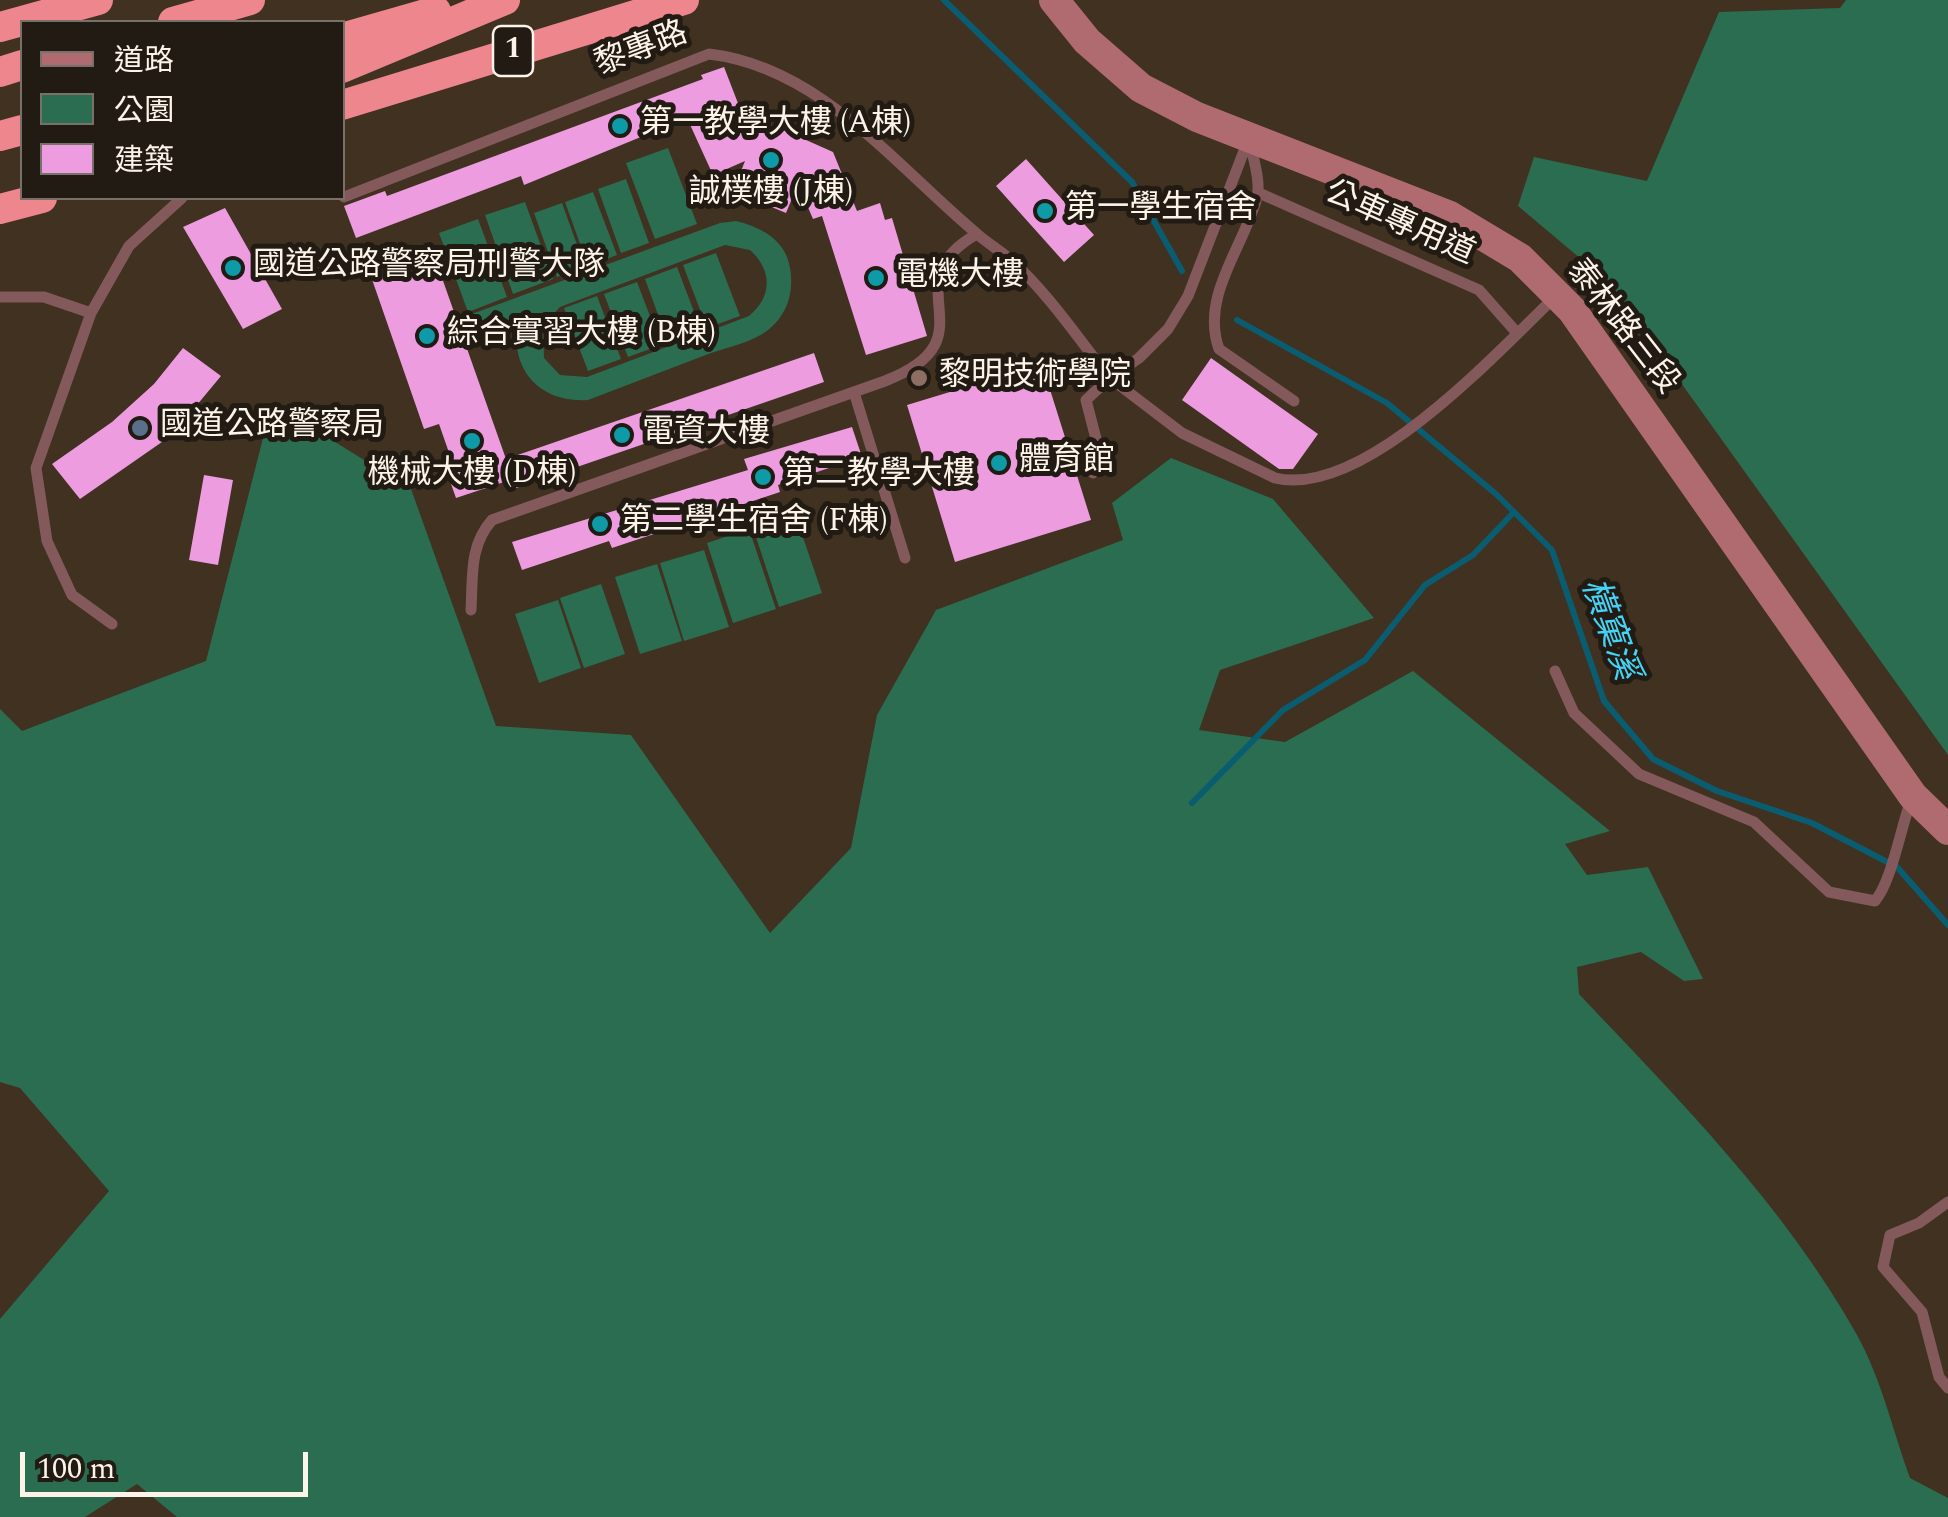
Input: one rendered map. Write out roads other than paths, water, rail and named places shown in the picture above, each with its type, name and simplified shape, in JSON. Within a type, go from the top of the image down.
[{"type":"highway","points":[[0,6],[32,0]]},
{"type":"highway","points":[[28,20],[98,0]]},
{"type":"highway","points":[[179,20],[250,0]]},
{"type":"highway","name":"1","points":[[345,37],[474,0]]},
{"type":"highway","points":[[345,67],[505,0]]},
{"type":"highway","name":"1","points":[[345,106],[684,0]]},
{"type":"highway","points":[[0,206],[32,200]]},
{"type":"main road","name":"泰林路三段","points":[[1054,0],[1087,41],[1141,88],[1249,138],[1450,216],[1520,258],[1557,295],[1615,370],[1912,796],[1948,830]]},
{"type":"lane","points":[[345,106],[697,0]]},
{"type":"lane","name":"黎專路","points":[[345,197],[709,54],[742,58],[775,73],[865,130],[976,234],[1013,261],[1110,378],[1182,433],[1275,478],[1290,482],[1347,471],[1392,442],[1517,333]]},
{"type":"lane","points":[[1249,138],[1258,194],[1222,282],[1214,314],[1215,338],[1219,349],[1294,401]]},
{"type":"lane","points":[[1093,473],[1101,458],[1086,400],[1168,329],[1188,296],[1249,138]]},
{"type":"lane","name":"公車專用道","points":[[1258,194],[1479,290],[1517,333]]},
{"type":"lane","points":[[112,624],[72,595],[46,541],[36,468],[91,314],[129,246],[180,200]]},
{"type":"lane","points":[[471,610],[478,535],[492,520],[910,371],[936,348],[938,277],[944,259],[976,234]]},
{"type":"lane","points":[[1517,333],[1557,295]]},
{"type":"lane","points":[[0,297],[44,297],[91,314]]},
{"type":"lane","points":[[854,392],[905,558]]},
{"type":"lane","points":[[1555,671],[1574,712],[1639,774],[1754,822],[1829,892],[1875,901],[1886,889],[1896,841],[1912,796]]},
{"type":"lane","points":[[1948,1202],[1919,1223],[1890,1235],[1884,1267],[1922,1312],[1940,1377],[1948,1388]]},
{"type":"waterway","name":"橫窠溪","points":[[944,0],[1132,182],[1182,271]]},
{"type":"waterway","name":"橫窠溪","points":[[1237,320],[1387,403],[1496,494],[1552,550],[1604,701],[1653,759],[1717,791],[1812,823],[1897,867],[1948,925]]},
{"type":"waterway","points":[[1192,803],[1283,710],[1365,660],[1425,585],[1473,555],[1514,512]]},
{"type":"place","name":"第一教學大樓 (A棟)","points":[[620,126]]},
{"type":"place","name":"誠樸樓 (J棟)","points":[[771,160]]},
{"type":"place","name":"第一學生宿舍","points":[[1045,211]]},
{"type":"place","name":"國道公路警察局刑警大隊","points":[[233,268]]},
{"type":"place","name":"電機大樓","points":[[876,278]]},
{"type":"place","name":"綜合實習大樓 (B棟)","points":[[427,336]]},
{"type":"place","name":"黎明技術學院","points":[[919,378]]},
{"type":"place","name":"國道公路警察局","points":[[140,428]]},
{"type":"place","name":"電資大樓","points":[[622,435]]},
{"type":"place","name":"機械大樓 (D棟)","points":[[472,441]]},
{"type":"place","name":"體育館","points":[[999,463]]},
{"type":"place","name":"第二教學大樓","points":[[763,477]]},
{"type":"place","name":"第二學生宿舍 (F棟)","points":[[600,524]]}]
